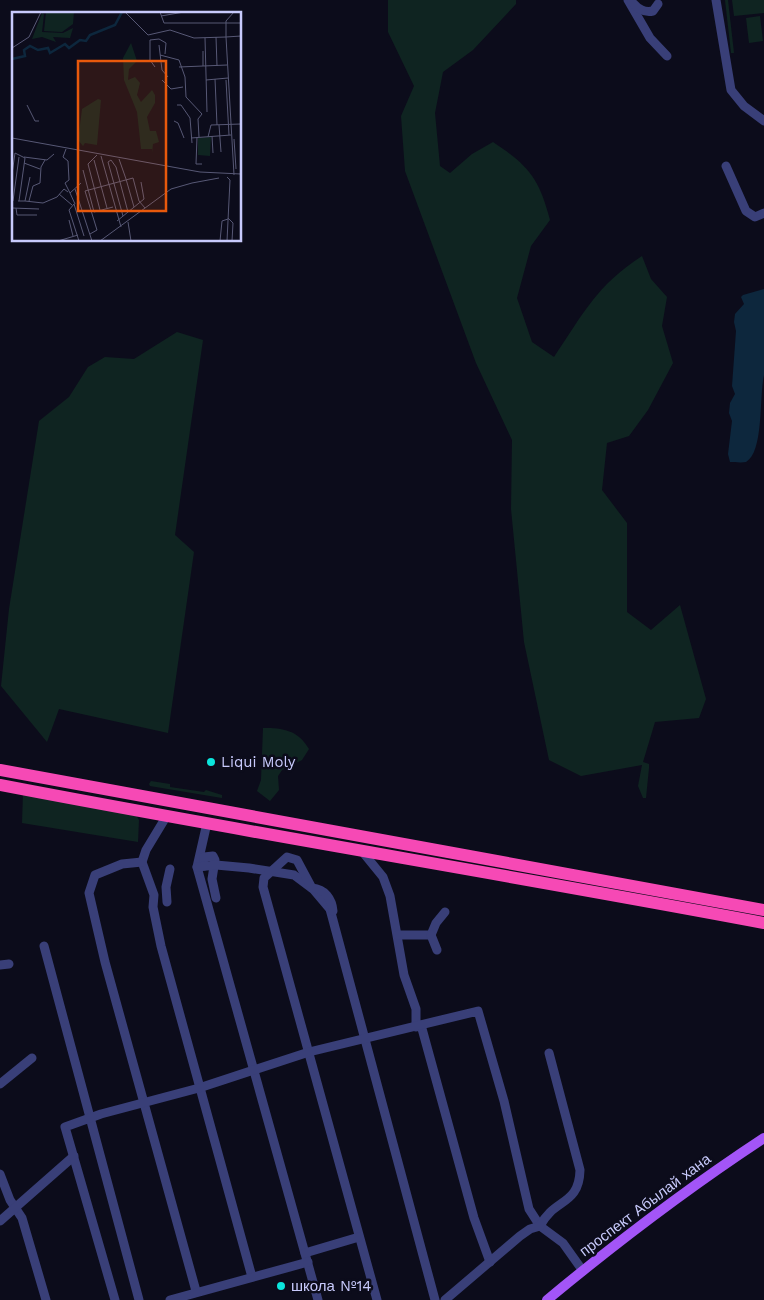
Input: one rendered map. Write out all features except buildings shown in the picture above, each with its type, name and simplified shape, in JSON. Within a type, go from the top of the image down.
[{"type":"highway","points":[[0,770],[764,910]]},
{"type":"highway","points":[[0,785],[166,817],[361,850],[764,923]]},
{"type":"main road","name":"проспект Абылай хана","points":[[547,1300],[706,1176],[764,1138]]},
{"type":"street","points":[[629,0],[644,12],[653,11],[658,4]]},
{"type":"street","points":[[629,0],[653,42],[667,56]]},
{"type":"street","points":[[716,0],[732,90],[744,106],[764,121]]},
{"type":"street","points":[[726,166],[746,211],[755,217],[764,213]]},
{"type":"street","points":[[166,817],[146,850],[142,862],[154,895],[153,907],[199,1088],[252,1277]]},
{"type":"street","points":[[206,823],[205,866],[255,1071],[318,1300]]},
{"type":"street","points":[[361,850],[383,877],[390,896],[404,974],[416,1010],[418,1026],[474,1218],[490,1262]]},
{"type":"street","points":[[312,888],[297,860],[293,857],[287,857],[264,878],[263,887],[377,1300]]},
{"type":"street","points":[[142,862],[105,870],[95,875],[89,893],[105,962],[196,1291]]},
{"type":"street","points":[[205,866],[270,871],[294,875],[323,899],[332,916],[435,1300]]},
{"type":"street","points":[[205,866],[212,879],[216,898]]},
{"type":"street","points":[[167,902],[166,887],[170,869]]},
{"type":"street","points":[[153,907],[166,887]]},
{"type":"street","points":[[437,950],[431,935],[445,912]]},
{"type":"street","points":[[398,935],[431,935]]},
{"type":"street","points":[[44,946],[139,1300]]},
{"type":"street","points":[[116,1300],[65,1127],[89,1118],[255,1071],[308,1052],[478,1011],[504,1101],[529,1210],[540,1226],[563,1243],[583,1271]]},
{"type":"street","points":[[445,1300],[520,1236],[530,1229],[540,1226],[548,1212],[575,1193],[580,1185],[580,1170],[549,1052]]},
{"type":"street","points":[[0,1084],[32,1058]]},
{"type":"street","points":[[0,1221],[16,1209],[74,1156]]},
{"type":"street","points":[[0,1174],[10,1200],[22,1218],[46,1300]]},
{"type":"street","points":[[170,1300],[196,1291],[252,1277],[359,1237]]},
{"type":"green space","points":[[388,0],[516,0],[516,4],[473,50],[443,72],[435,113],[440,166],[450,173],[472,154],[493,142],[524,166],[542,193],[550,220],[531,246],[517,298],[532,342],[554,357],[602,289],[626,267],[642,256],[651,279],[667,297],[662,326],[673,363],[648,410],[629,436],[607,443],[602,490],[627,523],[627,612],[651,630],[680,605],[706,699],[699,718],[655,722],[643,762],[649,764],[646,798],[643,798],[638,786],[642,765],[581,776],[549,760],[524,642],[511,509],[512,440],[476,363],[405,171],[401,116],[414,86],[388,32]]},
{"type":"green space","points":[[725,0],[728,0],[734,53],[731,53]]},
{"type":"green space","points":[[732,0],[764,0],[764,13],[734,16]]},
{"type":"green space","points":[[760,16],[763,41],[749,43],[746,18]]},
{"type":"green space","points":[[177,332],[203,340],[175,535],[194,552],[168,733],[59,709],[47,742],[1,686],[9,609],[39,421],[69,397],[88,367],[105,357],[134,359]]},
{"type":"green space","points":[[263,728],[289,731],[300,738],[309,749],[302,760],[282,770],[278,776],[279,790],[270,801],[257,791],[261,780]]},
{"type":"green space","points":[[151,781],[170,784],[170,787],[204,792],[206,790],[222,795],[222,798],[150,786]]},
{"type":"green space","points":[[23,793],[136,815],[139,820],[138,842],[22,823]]},
{"type":"water","points":[[764,289],[764,375],[756,447],[752,456],[746,462],[730,462],[728,454],[732,421],[729,413],[730,403],[735,394],[732,386],[736,331],[735,314],[744,304],[741,297],[743,295]]},
{"type":"place","name":"Liqui Moly","points":[[211,762]]},
{"type":"place","name":"школа №14","points":[[281,1286]]}]
